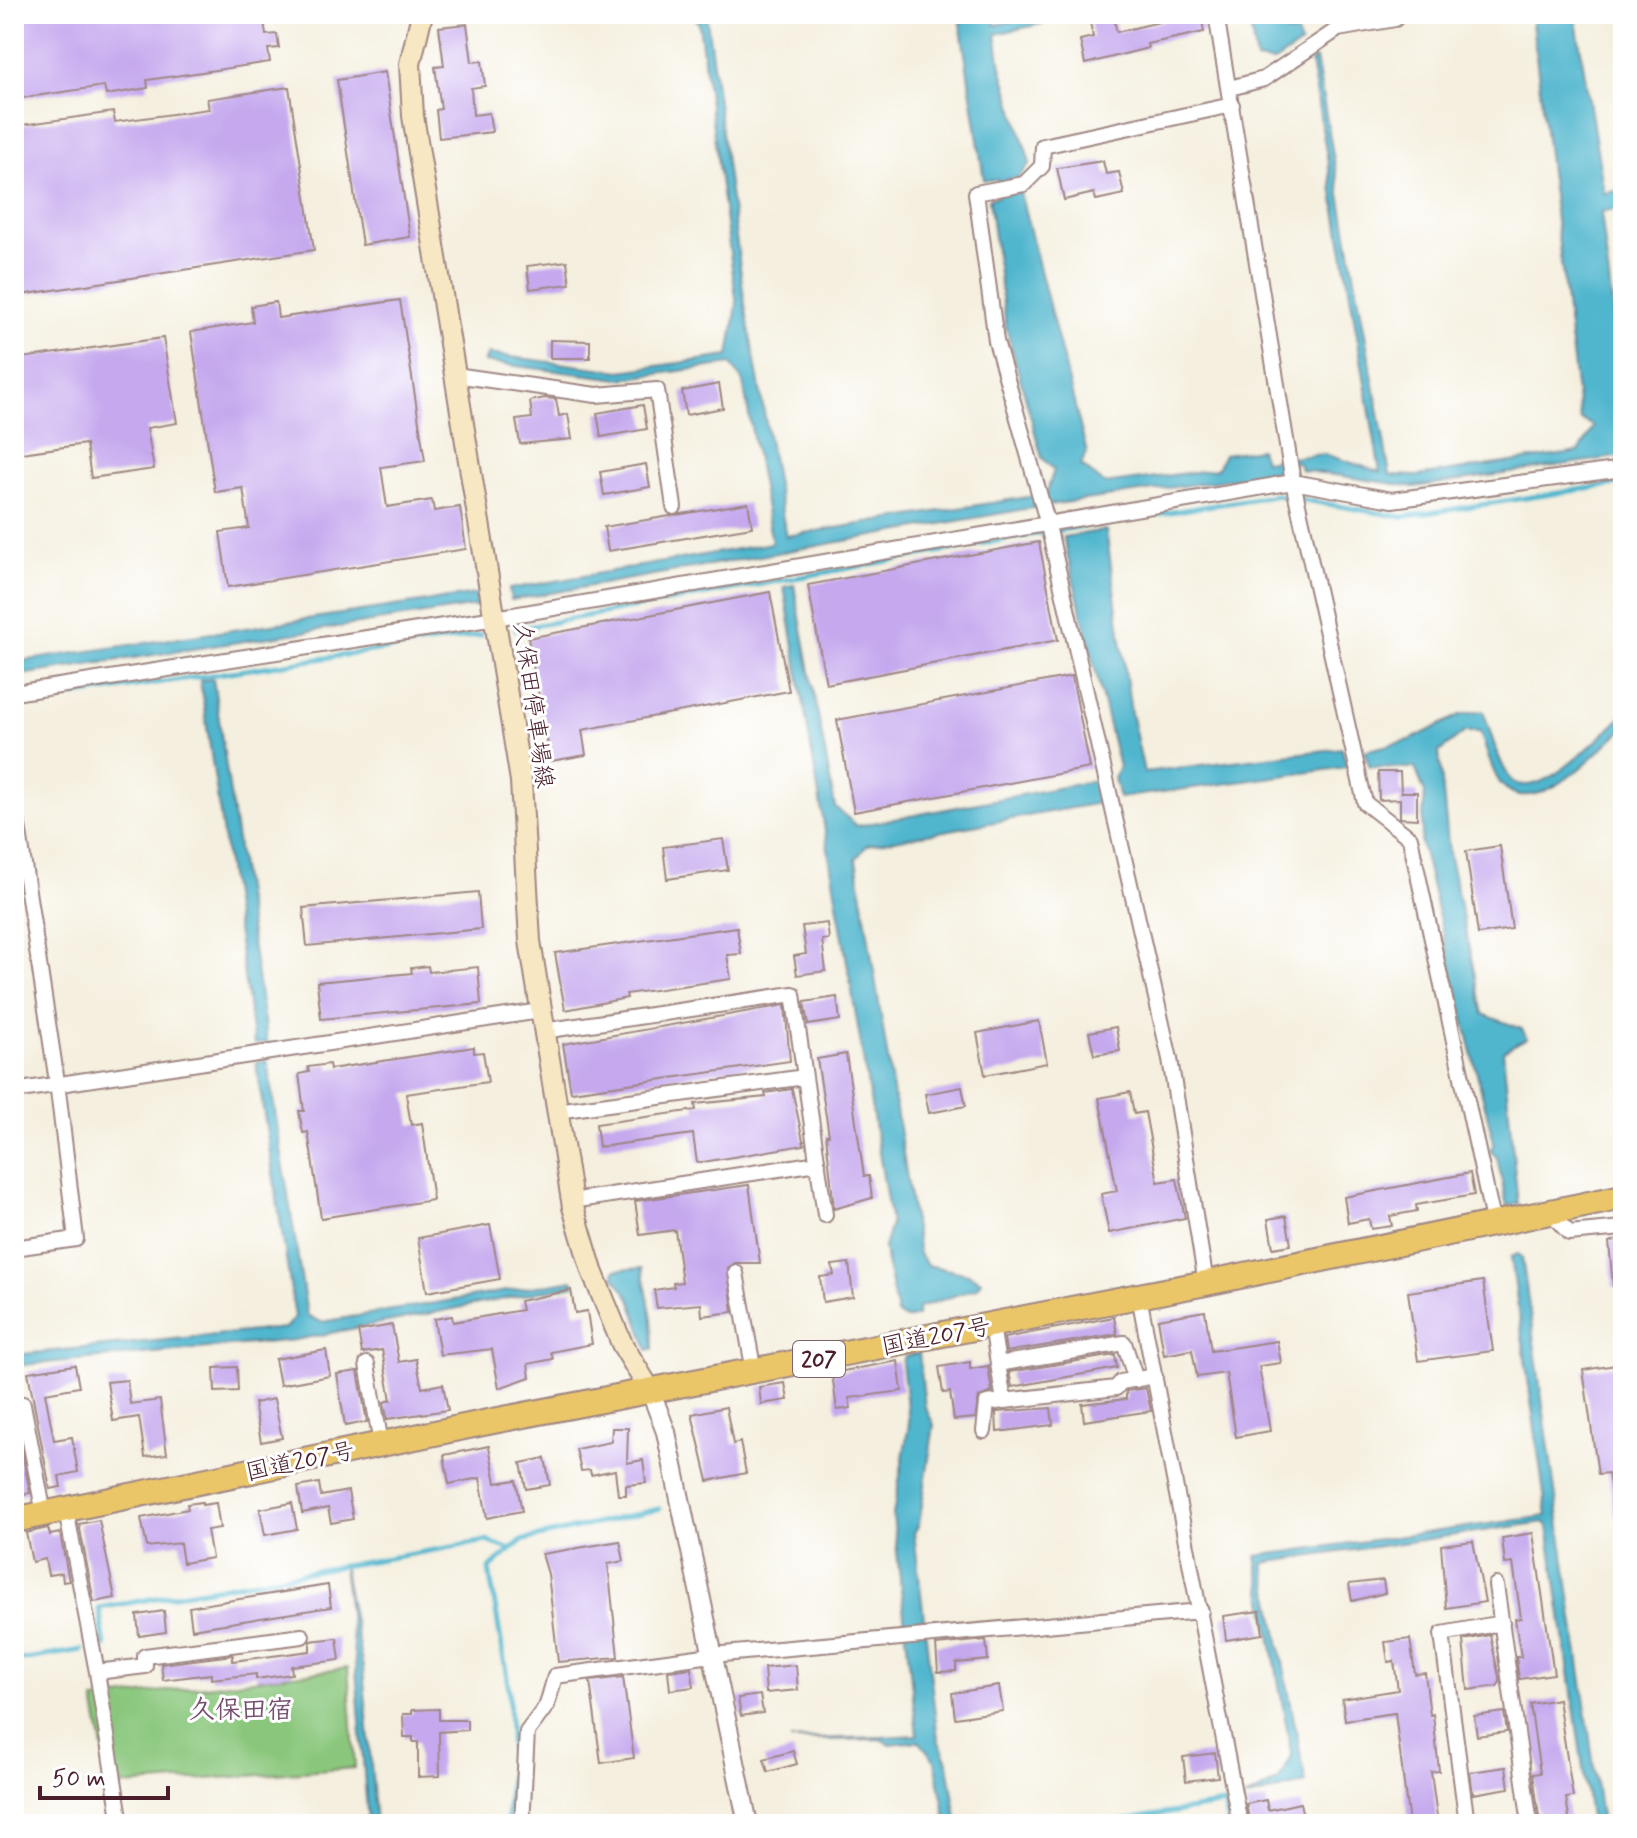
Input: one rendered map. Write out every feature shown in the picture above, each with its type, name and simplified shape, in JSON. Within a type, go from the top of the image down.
[{"type":"highway","name":"国道207号","points":[[14,1520],[1623,1197]]},
{"type":"main road","name":"久保田停車場線","points":[[422,14],[410,64],[413,116],[521,781],[530,941],[541,1021],[572,1201],[592,1271],[622,1344],[651,1392]]},
{"type":"street","points":[[1216,14],[1287,450],[1365,803],[1410,838],[1494,1225]]},
{"type":"street","points":[[1230,88],[1264,79],[1338,29],[1395,19]]},
{"type":"street","points":[[1206,1283],[1170,1059],[1045,516],[996,341],[976,193],[1024,184],[1042,166],[1043,146],[1232,105]]},
{"type":"street","points":[[455,375],[596,395],[657,390],[674,507]]},
{"type":"street","points":[[14,693],[495,618],[1045,516],[1294,487],[1392,500],[1623,469]]},
{"type":"street","points":[[14,799],[20,880],[57,1082],[76,1239],[14,1248]]},
{"type":"street","points":[[14,1091],[269,1051],[793,994],[825,1215]]},
{"type":"street","points":[[557,1111],[805,1077]]},
{"type":"street","points":[[572,1201],[818,1163]]},
{"type":"street","points":[[1551,1213],[1569,1233],[1623,1228]]},
{"type":"street","points":[[736,1273],[754,1372]]},
{"type":"street","points":[[1139,1296],[1240,1824]]},
{"type":"street","points":[[992,1325],[1004,1402]]},
{"type":"street","points":[[998,1364],[1124,1343],[1136,1380]]},
{"type":"street","points":[[367,1364],[381,1444]]},
{"type":"street","points":[[984,1431],[987,1403],[1116,1388],[1121,1382],[1155,1376]]},
{"type":"street","points":[[651,1392],[666,1432],[748,1824]]},
{"type":"street","points":[[23,1404],[97,1672],[121,1824]]},
{"type":"street","points":[[1496,1585],[1530,1824]]},
{"type":"street","points":[[522,1824],[527,1732],[547,1705],[555,1676],[712,1655],[1201,1611]]},
{"type":"street","points":[[1467,1824],[1442,1634],[1502,1623]]},
{"type":"street","points":[[97,1672],[145,1666],[145,1656],[302,1636]]},
{"type":"green space","points":[[348,1668],[355,1768],[110,1786],[94,1700]]},
{"type":"water","points":[[693,14],[703,14],[707,20],[745,305],[786,536],[1046,494],[1054,470],[1042,458],[1006,327],[989,199],[1000,195],[998,180],[984,180],[959,14],[992,14],[995,25],[1044,14],[1084,14],[996,34],[1001,67],[1030,163],[1018,178],[1007,179],[1009,193],[1020,192],[1087,453],[1081,465],[1104,484],[1217,469],[1224,454],[1260,449],[1264,461],[1324,454],[1380,472],[1311,62],[1316,59],[1390,475],[1417,476],[1579,452],[1594,426],[1580,419],[1531,14],[1575,14],[1604,193],[1623,190],[1623,208],[1601,212],[1623,397],[1623,415],[1615,423],[1623,432],[1623,456],[1415,487],[1301,470],[1299,463],[1281,465],[1281,472],[1049,505],[511,600],[509,589],[772,543],[743,382],[731,364],[620,379],[484,362],[488,354],[621,371],[729,356],[737,305],[699,24]]},
{"type":"water","points":[[1248,14],[1268,14],[1285,32],[1297,34],[1301,44],[1274,62],[1256,60]]},
{"type":"water","points":[[1106,530],[1131,713],[1144,772],[1342,748],[1347,767],[1119,798],[1114,778],[1119,767],[1063,537]]},
{"type":"water","points":[[794,585],[835,807],[857,826],[1099,780],[1105,802],[867,845],[856,859],[919,1254],[927,1265],[968,1274],[981,1281],[977,1288],[918,1308],[917,1316],[906,1319],[897,1314],[884,1247],[891,1224],[784,587]]},
{"type":"water","points":[[476,594],[477,606],[14,676],[14,662]]},
{"type":"water","points":[[213,679],[267,1043],[254,1044],[200,680]]},
{"type":"water","points":[[1483,711],[1504,768],[1519,784],[1533,784],[1549,778],[1584,752],[1623,716],[1623,729],[1582,766],[1548,790],[1531,795],[1515,794],[1501,784],[1480,732],[1465,732],[1439,752],[1449,853],[1483,1014],[1522,1029],[1527,1038],[1503,1051],[1518,1204],[1507,1206],[1497,1157],[1490,1151],[1494,1143],[1421,843],[1425,793],[1415,768],[1370,767],[1364,751],[1410,740],[1460,715]]},
{"type":"water","points":[[267,1060],[307,1315],[321,1322],[573,1280],[575,1285],[295,1340],[14,1366],[14,1355],[285,1328],[295,1317],[256,1062]]},
{"type":"water","points":[[1518,1254],[1522,1257],[1602,1824],[1591,1824],[1548,1526],[1544,1522],[1264,1563],[1306,1783],[1244,1799],[1278,1781],[1292,1757],[1256,1556],[1547,1516],[1511,1257]]},
{"type":"water","points":[[642,1268],[652,1318],[653,1350],[648,1350],[630,1298],[614,1276],[615,1270]]},
{"type":"water","points":[[919,1353],[925,1407],[934,1425],[919,1524],[914,1533],[938,1740],[947,1759],[958,1824],[947,1824],[935,1761],[919,1741],[889,1744],[880,1739],[790,1740],[917,1735],[893,1515],[909,1424],[902,1362],[905,1356]]},
{"type":"water","points":[[343,1565],[363,1668],[376,1824],[368,1824],[356,1669]]},
{"type":"building","points":[[14,14],[263,14],[266,35],[277,34],[279,48],[268,49],[270,62],[147,80],[148,88],[106,95],[104,86],[14,99]]},
{"type":"building","points":[[1166,14],[1201,14],[1204,32],[1147,44],[1148,48],[1085,64],[1080,40],[1093,37],[1090,22],[1113,17],[1117,32],[1168,20]]},
{"type":"building","points":[[467,24],[472,62],[482,61],[485,86],[471,88],[473,115],[489,113],[492,132],[439,138],[436,110],[441,109],[435,67],[444,66],[439,27]]},
{"type":"building","points":[[385,72],[410,237],[362,245],[337,80]]},
{"type":"building","points":[[289,87],[314,250],[14,296],[14,126],[113,112],[115,122],[209,109],[207,99]]},
{"type":"building","points":[[1103,161],[1106,174],[1119,172],[1124,194],[1096,200],[1094,193],[1064,200],[1057,168]]},
{"type":"building","points":[[567,261],[570,284],[530,289],[527,266]]},
{"type":"building","points":[[400,300],[425,461],[381,467],[387,507],[432,500],[434,511],[460,507],[466,549],[228,587],[220,532],[249,528],[243,488],[215,492],[191,332],[253,322],[251,306],[276,302],[278,318]]},
{"type":"building","points":[[163,338],[177,423],[147,428],[154,469],[91,478],[86,444],[14,454],[14,359]]},
{"type":"building","points":[[550,340],[590,341],[590,358],[550,358]]},
{"type":"building","points":[[719,384],[723,408],[686,415],[682,391]]},
{"type":"building","points":[[556,399],[559,416],[568,414],[572,439],[520,444],[516,420],[532,418],[530,401]]},
{"type":"building","points":[[643,405],[647,429],[601,437],[597,413]]},
{"type":"building","points":[[646,464],[650,487],[604,495],[600,472]]},
{"type":"building","points":[[748,503],[752,527],[608,551],[604,527]]},
{"type":"building","points":[[1039,542],[1058,640],[826,684],[808,585]]},
{"type":"building","points":[[770,592],[789,691],[582,730],[586,755],[551,761],[528,638]]},
{"type":"building","points":[[1072,676],[1090,768],[854,812],[837,720]]},
{"type":"building","points":[[1378,772],[1400,772],[1401,792],[1417,792],[1417,819],[1400,818],[1400,799],[1379,800]]},
{"type":"building","points":[[723,839],[728,870],[667,879],[663,847]]},
{"type":"building","points":[[1500,846],[1512,929],[1478,934],[1466,851]]},
{"type":"building","points":[[478,892],[481,929],[307,946],[303,908]]},
{"type":"building","points":[[827,923],[829,939],[822,940],[826,971],[797,975],[794,956],[806,954],[802,926]]},
{"type":"building","points":[[737,927],[741,954],[727,955],[731,979],[626,994],[627,998],[565,1010],[555,953]]},
{"type":"building","points":[[428,966],[429,972],[478,967],[481,1004],[321,1019],[317,982],[412,973],[411,968]]},
{"type":"building","points":[[837,997],[840,1020],[808,1025],[804,1002]]},
{"type":"building","points":[[785,1005],[790,1061],[571,1092],[563,1044]]},
{"type":"building","points":[[1039,1021],[1047,1063],[985,1075],[977,1033]]},
{"type":"building","points":[[1116,1027],[1120,1051],[1094,1055],[1089,1032]]},
{"type":"building","points":[[474,1047],[474,1053],[483,1052],[488,1082],[406,1094],[411,1125],[422,1123],[433,1200],[321,1218],[308,1132],[303,1133],[299,1111],[304,1111],[299,1074],[309,1072],[308,1067],[329,1064],[330,1069]]},
{"type":"building","points":[[846,1054],[864,1176],[869,1176],[872,1198],[834,1209],[826,1135],[829,1135],[817,1059]]},
{"type":"building","points":[[962,1087],[966,1106],[929,1113],[925,1094]]},
{"type":"building","points":[[792,1089],[804,1145],[697,1163],[693,1134],[599,1147],[596,1124],[696,1110],[695,1104],[766,1097],[765,1093]]},
{"type":"building","points":[[1130,1092],[1134,1114],[1145,1112],[1158,1182],[1177,1179],[1185,1218],[1109,1233],[1101,1194],[1117,1191],[1099,1098]]},
{"type":"building","points":[[1470,1173],[1474,1195],[1416,1205],[1417,1211],[1390,1216],[1392,1226],[1371,1229],[1369,1219],[1348,1223],[1344,1197]]},
{"type":"building","points":[[749,1185],[760,1263],[735,1263],[728,1268],[733,1312],[702,1316],[701,1304],[657,1308],[654,1290],[674,1287],[673,1283],[682,1282],[675,1230],[640,1235],[635,1201]]},
{"type":"building","points":[[1286,1216],[1291,1245],[1273,1248],[1268,1219]]},
{"type":"building","points":[[490,1225],[500,1279],[427,1292],[418,1238]]},
{"type":"building","points":[[1623,1238],[1623,1286],[1613,1287],[1609,1242]]},
{"type":"building","points":[[849,1263],[853,1297],[823,1302],[820,1277],[834,1275],[832,1265]]},
{"type":"building","points":[[1483,1281],[1493,1351],[1418,1361],[1408,1292]]},
{"type":"building","points":[[571,1290],[575,1313],[587,1311],[592,1344],[551,1352],[553,1359],[528,1364],[530,1377],[499,1388],[492,1349],[440,1355],[434,1319],[452,1316],[453,1322],[522,1310],[520,1301]]},
{"type":"building","points":[[1205,1311],[1211,1351],[1277,1341],[1281,1363],[1259,1366],[1270,1431],[1236,1437],[1226,1373],[1197,1377],[1192,1350],[1164,1355],[1158,1319]]},
{"type":"building","points":[[1114,1317],[1117,1334],[1006,1352],[1004,1338]]},
{"type":"building","points":[[392,1325],[399,1362],[416,1359],[422,1388],[443,1384],[448,1410],[387,1419],[384,1402],[391,1400],[382,1350],[362,1353],[358,1331]]},
{"type":"building","points":[[326,1350],[330,1376],[280,1385],[275,1359]]},
{"type":"building","points":[[1115,1355],[1117,1368],[1012,1387],[1009,1372]]},
{"type":"building","points":[[898,1361],[902,1391],[849,1398],[851,1408],[837,1410],[832,1373]]},
{"type":"building","points":[[970,1362],[970,1369],[988,1366],[992,1392],[979,1397],[975,1418],[954,1420],[950,1392],[943,1393],[939,1367]]},
{"type":"building","points":[[1623,1364],[1623,1516],[1615,1516],[1608,1473],[1598,1474],[1583,1370]]},
{"type":"building","points":[[75,1365],[79,1387],[45,1393],[54,1440],[72,1437],[78,1472],[59,1476],[61,1487],[50,1489],[28,1372]]},
{"type":"building","points":[[237,1367],[238,1391],[215,1392],[214,1368]]},
{"type":"building","points":[[358,1371],[367,1422],[345,1426],[337,1374]]},
{"type":"building","points":[[127,1380],[130,1404],[160,1400],[167,1454],[145,1457],[139,1417],[113,1421],[107,1382]]},
{"type":"building","points":[[785,1383],[788,1400],[761,1404],[759,1387]]},
{"type":"building","points":[[1146,1388],[1151,1411],[1084,1421],[1082,1404],[1126,1399],[1126,1391]]},
{"type":"building","points":[[274,1399],[282,1438],[261,1442],[254,1403]]},
{"type":"building","points":[[726,1407],[733,1444],[740,1442],[746,1473],[708,1481],[692,1414]]},
{"type":"building","points":[[1051,1408],[1053,1425],[997,1432],[996,1412]]},
{"type":"building","points":[[14,1410],[30,1493],[20,1495],[14,1463]]},
{"type":"building","points":[[612,1428],[628,1428],[627,1463],[643,1460],[646,1483],[626,1485],[626,1495],[618,1495],[615,1470],[591,1475],[590,1470],[581,1471],[576,1449],[611,1442]]},
{"type":"building","points":[[489,1446],[496,1483],[516,1480],[522,1511],[487,1518],[480,1478],[449,1484],[444,1455]]},
{"type":"building","points":[[545,1458],[550,1485],[526,1489],[521,1463]]},
{"type":"building","points":[[319,1483],[321,1496],[348,1491],[353,1519],[331,1523],[328,1508],[302,1513],[298,1487]]},
{"type":"building","points":[[202,1502],[202,1505],[216,1503],[220,1528],[207,1530],[212,1558],[183,1563],[180,1543],[147,1547],[141,1518],[188,1509],[187,1504]]},
{"type":"building","points":[[292,1503],[297,1529],[265,1535],[260,1509]]},
{"type":"building","points":[[99,1520],[115,1598],[94,1602],[79,1524]]},
{"type":"building","points":[[48,1528],[50,1535],[60,1533],[69,1581],[63,1582],[62,1573],[48,1575],[45,1559],[32,1562],[26,1533]]},
{"type":"building","points":[[1533,1533],[1554,1674],[1519,1679],[1516,1657],[1521,1657],[1515,1619],[1521,1618],[1513,1563],[1505,1564],[1502,1538]]},
{"type":"building","points":[[620,1541],[624,1561],[608,1564],[618,1657],[558,1662],[548,1574],[542,1554]]},
{"type":"building","points":[[1473,1541],[1485,1602],[1446,1608],[1441,1545]]},
{"type":"building","points":[[1383,1580],[1385,1593],[1352,1601],[1349,1584]]},
{"type":"building","points":[[328,1585],[331,1607],[192,1629],[189,1607]]},
{"type":"building","points":[[164,1611],[166,1632],[139,1636],[137,1615]]},
{"type":"building","points":[[1260,1611],[1263,1634],[1226,1640],[1223,1616]]},
{"type":"building","points":[[1490,1635],[1500,1682],[1497,1686],[1468,1690],[1463,1640]]},
{"type":"building","points":[[337,1638],[340,1660],[291,1666],[292,1674],[256,1679],[256,1674],[211,1679],[211,1674],[163,1680],[161,1664],[233,1655],[233,1661],[310,1651],[310,1641]]},
{"type":"building","points":[[1410,1639],[1415,1674],[1425,1673],[1430,1715],[1433,1714],[1439,1771],[1431,1772],[1438,1824],[1409,1824],[1395,1713],[1345,1720],[1342,1699],[1398,1690],[1394,1661],[1388,1662],[1385,1642]]},
{"type":"building","points":[[986,1640],[988,1660],[956,1663],[956,1671],[938,1672],[936,1645]]},
{"type":"building","points":[[796,1665],[798,1690],[766,1693],[764,1668]]},
{"type":"building","points":[[691,1668],[694,1687],[670,1690],[668,1671]]},
{"type":"building","points":[[623,1677],[634,1758],[601,1763],[590,1681]]},
{"type":"building","points":[[999,1686],[1003,1711],[955,1718],[952,1693]]},
{"type":"building","points":[[760,1695],[763,1713],[741,1716],[738,1698]]},
{"type":"building","points":[[1558,1699],[1573,1797],[1566,1798],[1570,1824],[1540,1824],[1533,1774],[1540,1773],[1530,1704]]},
{"type":"building","points":[[439,1709],[439,1720],[467,1720],[467,1730],[439,1732],[440,1776],[418,1777],[418,1742],[413,1742],[413,1737],[404,1737],[403,1714],[412,1714],[412,1710]]},
{"type":"building","points":[[1504,1712],[1507,1732],[1477,1736],[1474,1716]]},
{"type":"building","points":[[793,1751],[797,1764],[768,1772],[764,1759]]},
{"type":"building","points":[[1215,1753],[1218,1777],[1186,1781],[1183,1757]]},
{"type":"building","points":[[1506,1767],[1509,1788],[1473,1794],[1470,1772]]},
{"type":"building","points":[[1266,1800],[1268,1810],[1300,1803],[1305,1824],[1250,1824],[1246,1804]]},
{"type":"waterway","points":[[516,629],[1035,534],[1276,495],[1402,517],[1623,483]]},
{"type":"waterway","points":[[14,704],[481,635]]},
{"type":"waterway","points":[[507,1824],[511,1765],[509,1690],[489,1569],[521,1541],[659,1509]]},
{"type":"waterway","points":[[105,1646],[99,1608],[487,1541],[511,1550]]},
{"type":"waterway","points":[[14,1661],[82,1650]]},
{"type":"waterway","points":[[1103,1824],[1224,1804],[1229,1824]]},
{"type":"district","name":"久保田宿","points":[[241,1709]]}]
